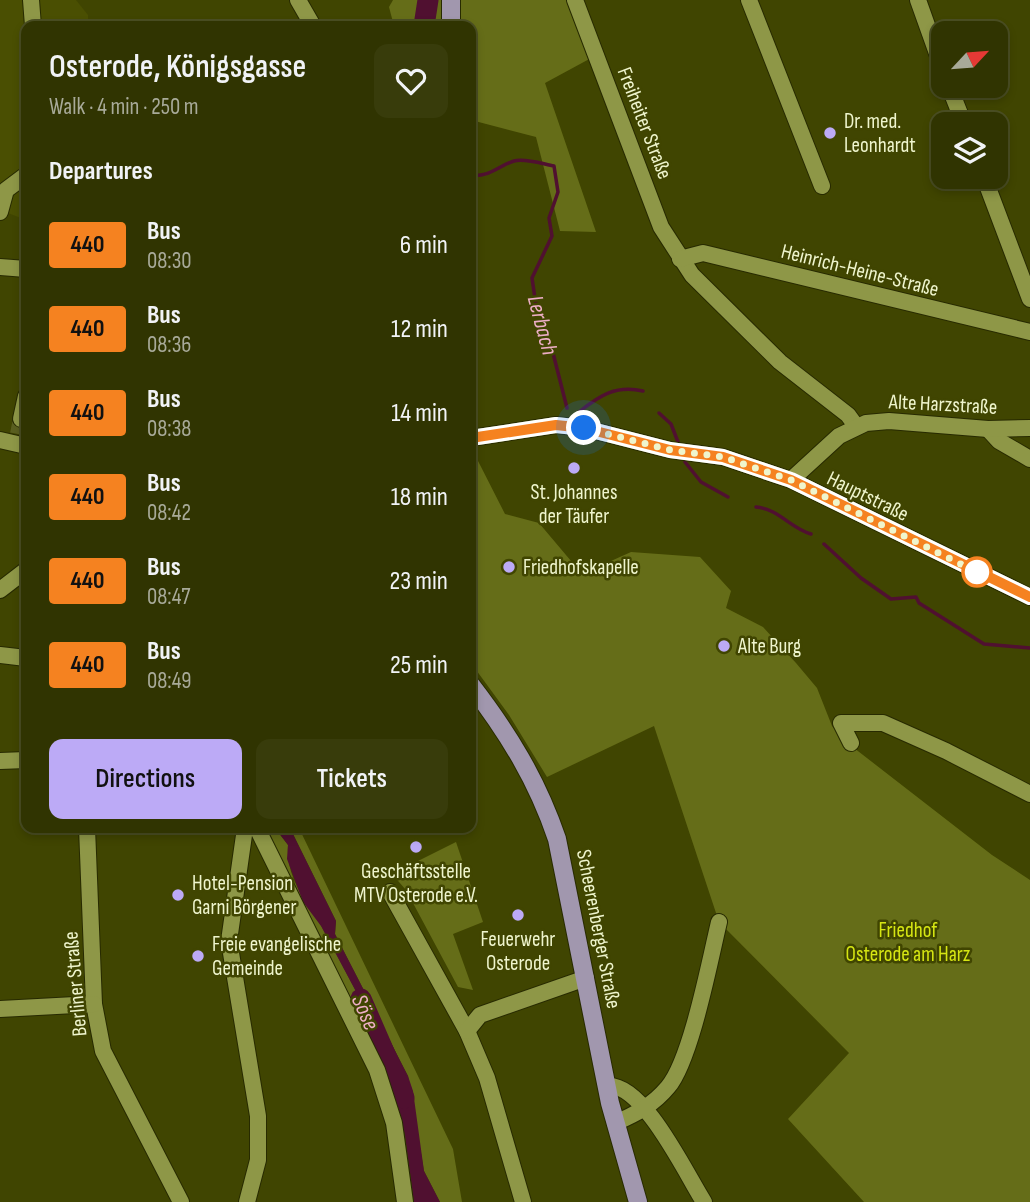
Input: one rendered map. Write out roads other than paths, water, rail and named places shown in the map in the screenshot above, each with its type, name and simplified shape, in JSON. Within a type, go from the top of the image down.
[{"type":"main road","points":[[451,0],[451,21]]},
{"type":"main road","name":"Scheerenberger Straße","points":[[476,692],[519,751],[544,799],[557,839],[615,1123],[638,1202]]},
{"type":"street","points":[[298,0],[310,21]]},
{"type":"street","name":"Freiheiter Straße","points":[[575,0],[661,227],[692,275],[780,362],[848,415],[856,426]]},
{"type":"street","points":[[749,0],[822,186]]},
{"type":"street","points":[[918,0],[931,36]]},
{"type":"street","points":[[31,1],[33,21]]},
{"type":"street","points":[[0,212],[6,190],[21,179]]},
{"type":"street","points":[[989,189],[1030,299]]},
{"type":"street","name":"Heinrich-Heine-Straße","points":[[681,258],[703,253],[1030,332]]},
{"type":"street","points":[[0,267],[21,268]]},
{"type":"street","points":[[16,437],[21,416]]},
{"type":"street","name":"Alte Harzstraße","points":[[791,480],[839,436],[856,426],[889,421],[988,429],[1030,428]]},
{"type":"street","name":"Hauptstraße","points":[[476,437],[556,425],[584,428],[682,451],[723,457],[791,480],[1030,597]]},
{"type":"street","points":[[988,429],[999,441],[1030,459]]},
{"type":"street","points":[[0,590],[21,574]]},
{"type":"street","points":[[0,655],[21,657]]},
{"type":"street","points":[[850,743],[841,723],[883,723],[946,751],[1030,794]]},
{"type":"street","points":[[0,761],[21,760]]},
{"type":"street","name":"Berliner Straße","points":[[87,833],[94,1004],[107,1061],[181,1202]]},
{"type":"street","points":[[244,833],[229,941],[258,1116],[258,1160],[247,1202]]},
{"type":"street","points":[[259,833],[377,1070],[394,1123],[405,1202]]},
{"type":"street","points":[[390,892],[467,1031],[487,1078],[523,1202]]},
{"type":"street","points":[[615,1123],[646,1109],[670,1086],[683,1058],[719,922]]},
{"type":"street","points":[[467,1031],[480,1015],[586,978]]},
{"type":"street","points":[[0,1009],[94,1004]]},
{"type":"street","points":[[607,1086],[616,1085],[631,1094],[646,1109],[704,1202]]},
{"type":"waterway","name":"Söse","points":[[425,21],[428,0]]},
{"type":"waterway","name":"Lerbach","points":[[476,175],[488,173],[518,160],[554,166],[558,192],[549,218],[552,236],[532,278],[537,312],[553,353],[567,408]]},
{"type":"waterway","name":"Lerbach","points":[[579,412],[609,393],[625,389],[643,391]]},
{"type":"waterway","name":"Lerbach","points":[[659,413],[671,424],[678,442]]},
{"type":"waterway","name":"Lerbach","points":[[685,462],[701,482],[728,497]]},
{"type":"waterway","name":"Lerbach","points":[[756,507],[771,511],[811,534]]},
{"type":"waterway","name":"Lerbach","points":[[824,544],[861,578],[891,599],[916,597],[919,603],[984,644],[1030,648]]},
{"type":"waterway","name":"Söse","points":[[361,999],[404,1098]]},
{"type":"tunnel","points":[[18,434],[21,419]]},
{"type":"place","name":"Dr. med. Leonhardt","points":[[830,133]]},
{"type":"place","name":"St. Johannes der Täufer","points":[[574,468]]},
{"type":"place","name":"Friedhofskapelle","points":[[509,567]]},
{"type":"place","name":"Alte Burg","points":[[724,646]]},
{"type":"place","name":"Geschäftsstelle MTV Osterode e.V.","points":[[416,847]]},
{"type":"place","name":"Hotel-Pension Garni Börgener","points":[[178,895]]},
{"type":"place","name":"Feuerwehr Osterode","points":[[518,915]]},
{"type":"place","name":"Freie evangelische Gemeinde","points":[[198,956]]},
{"type":"park label","name":"Friedhof Osterode am Harz","points":[[908,942]]}]
